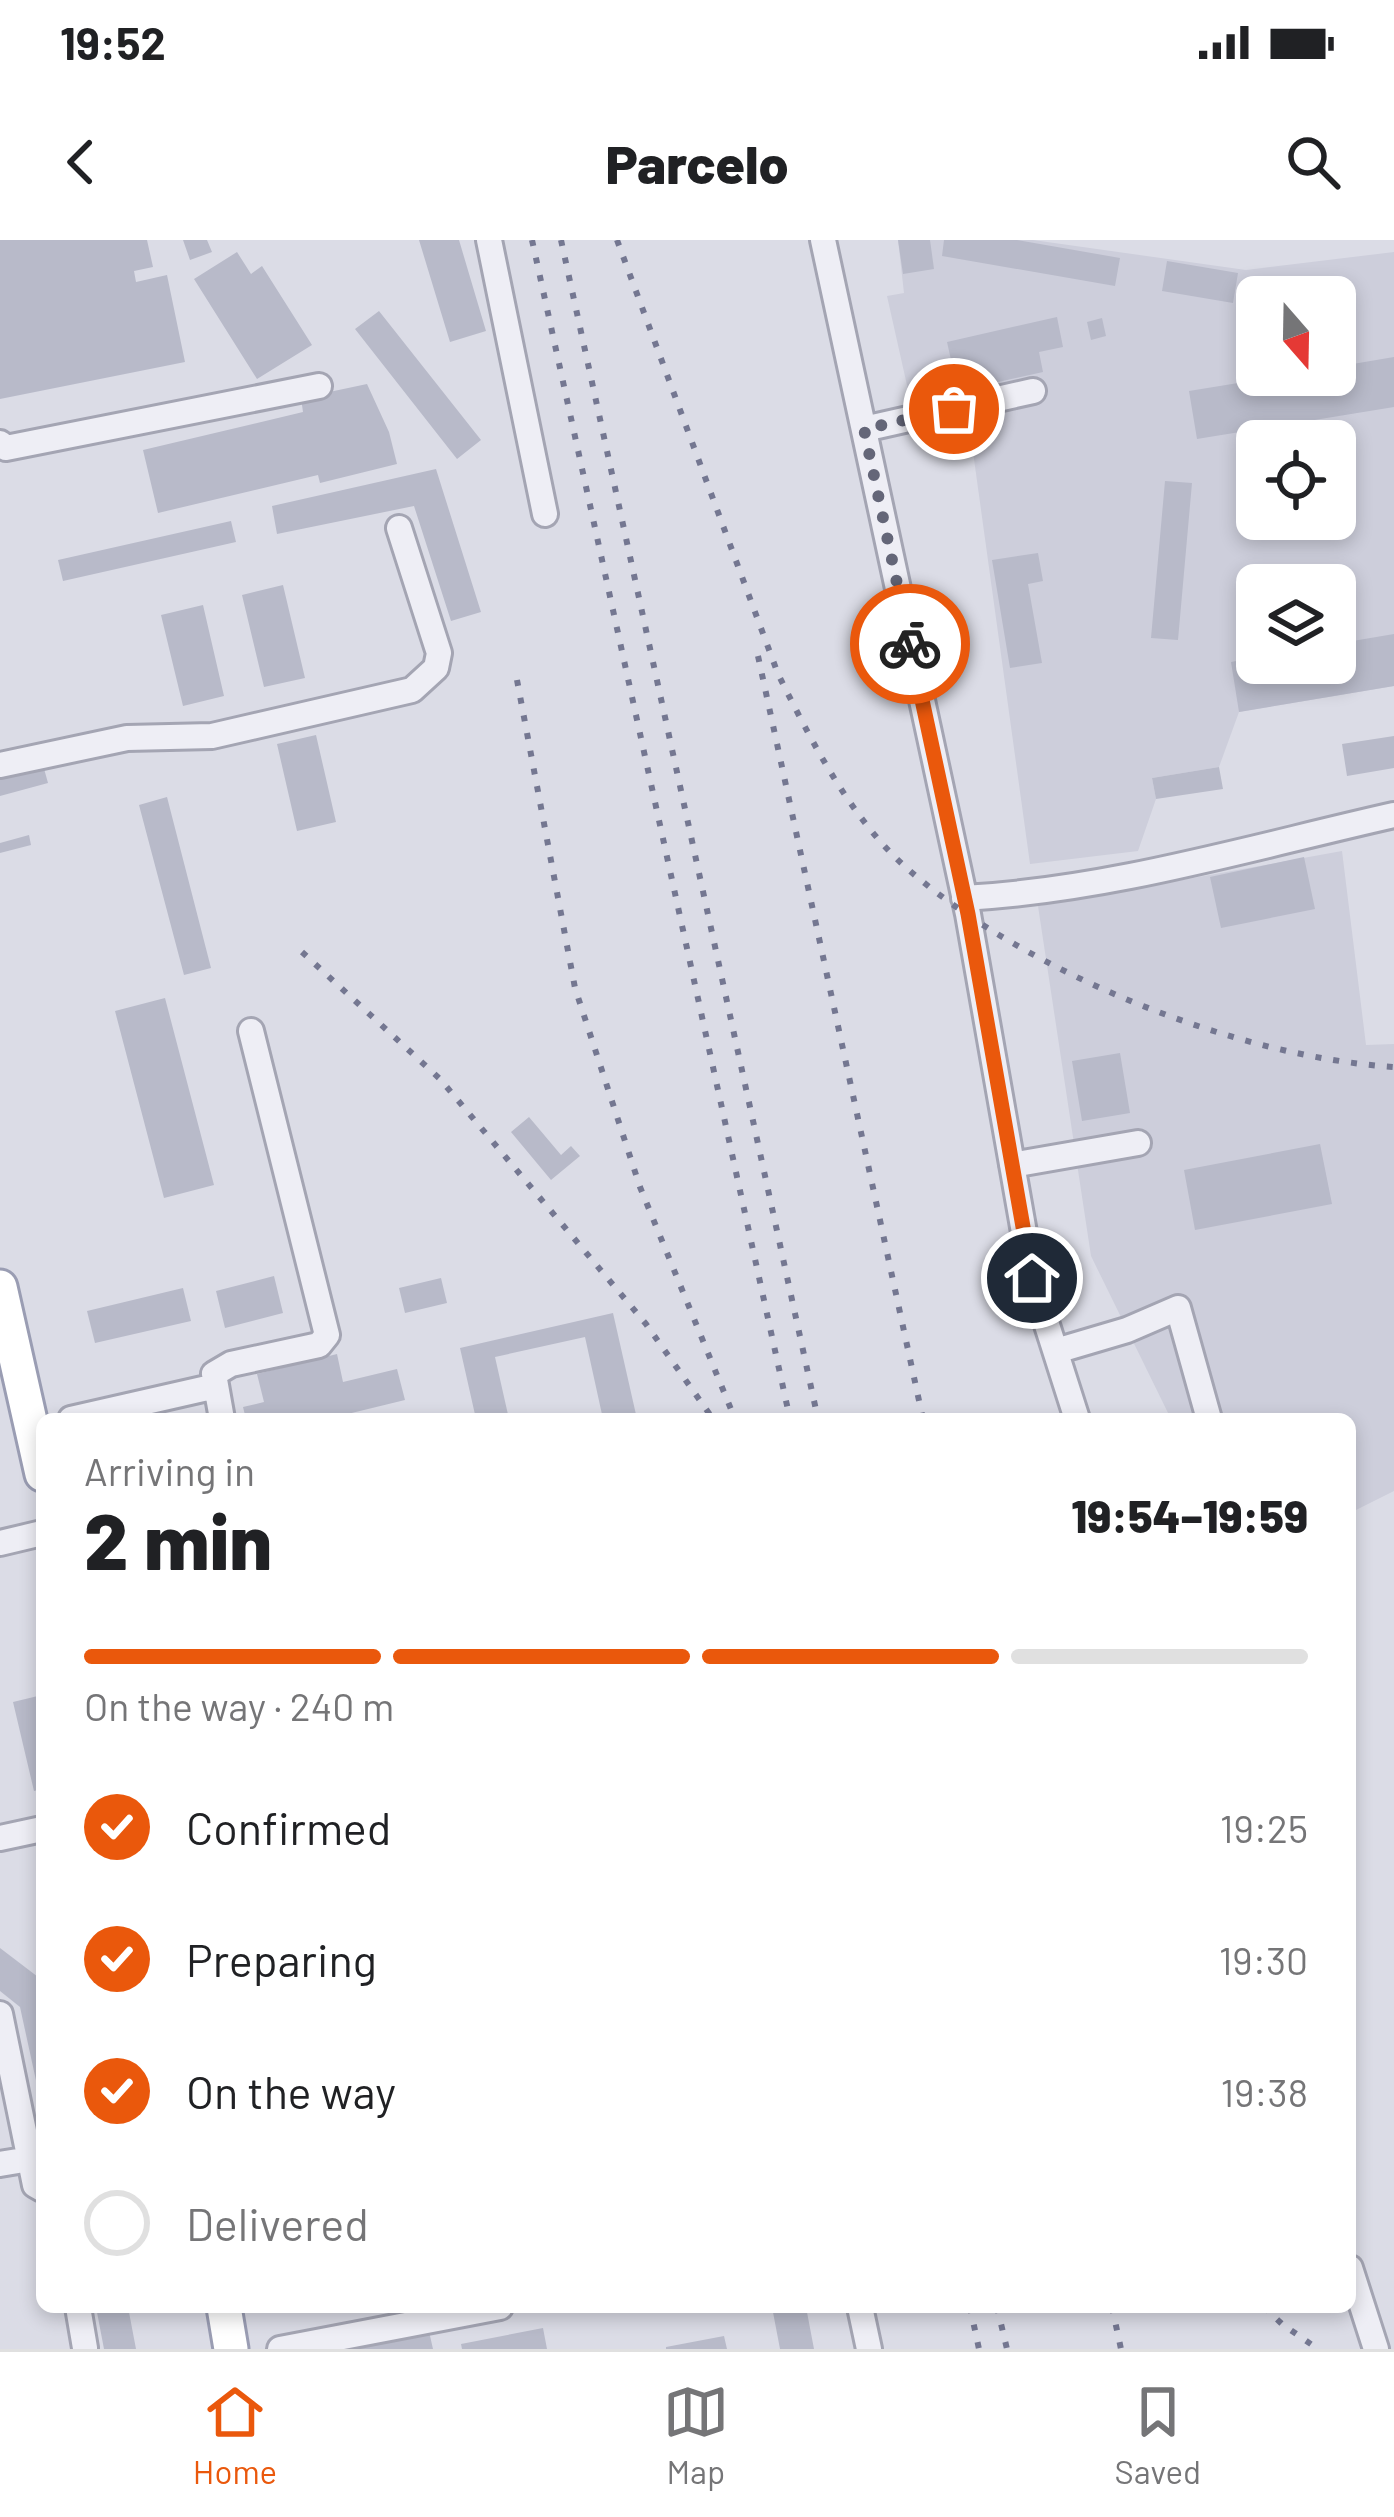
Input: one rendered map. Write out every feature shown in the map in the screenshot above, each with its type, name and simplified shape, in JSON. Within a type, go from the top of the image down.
[{"type":"main road","points":[[0,1287],[36,1423]]},
{"type":"main road","points":[[225,2313],[231,2349]]},
{"type":"street","points":[[490,240],[545,514]]},
{"type":"street","points":[[823,240],[964,898],[1032,1278],[1075,1413]]},
{"type":"street","points":[[0,443],[6,448],[319,386]]},
{"type":"street","points":[[864,429],[1033,391]]},
{"type":"street","points":[[0,765],[127,738],[212,736],[412,690],[436,668],[439,653],[399,528]]},
{"type":"street","points":[[964,898],[1030,894],[1141,873],[1394,814]]},
{"type":"street","points":[[221,1413],[214,1374],[231,1364],[319,1345],[327,1335],[251,1031]]},
{"type":"street","points":[[1012,1165],[1138,1143]]},
{"type":"street","points":[[1056,1351],[1127,1330],[1178,1308],[1208,1413]]},
{"type":"street","points":[[97,1413],[216,1386]]},
{"type":"street","points":[[0,1543],[36,1534]]},
{"type":"street","points":[[0,1838],[36,1830]]},
{"type":"street","points":[[0,2014],[36,2186]]},
{"type":"street","points":[[0,2164],[30,2158]]},
{"type":"street","points":[[1356,2287],[1376,2349]]},
{"type":"street","points":[[79,2313],[85,2348]]},
{"type":"street","points":[[280,2349],[469,2313]]},
{"type":"street","points":[[861,2313],[868,2349]]},
{"type":"shaded area","points":[[898,240],[1033,240],[1246,270],[1394,252],[1394,686],[1239,712],[1219,767],[1152,778],[1156,799],[1138,851],[1030,864],[969,423],[917,430],[887,296],[904,293]]},
{"type":"shaded area","points":[[1342,851],[1366,1045],[1394,1044],[1394,1491],[1356,1510],[1356,1413],[1168,1413],[1091,1256],[1038,906]]},
{"type":"building","points":[[0,240],[147,240],[153,267],[134,271],[136,282],[167,275],[185,362],[0,399]]},
{"type":"building","points":[[183,240],[207,240],[212,252],[190,260]]},
{"type":"building","points":[[419,240],[459,240],[486,331],[450,342]]},
{"type":"building","points":[[898,240],[930,240],[934,269],[903,274]]},
{"type":"building","points":[[944,240],[1017,240],[1120,258],[1115,286],[942,256]]},
{"type":"building","points":[[237,252],[251,274],[262,266],[312,345],[257,379],[194,279]]},
{"type":"building","points":[[1167,261],[1238,273],[1233,303],[1162,291]]},
{"type":"building","points":[[379,311],[481,440],[457,459],[355,329]]},
{"type":"building","points":[[1057,317],[1063,347],[1039,352],[1043,372],[958,391],[947,342]]},
{"type":"building","points":[[1102,318],[1106,336],[1091,340],[1087,322]]},
{"type":"building","points":[[1394,357],[1394,407],[1314,420],[1236,420],[1236,433],[1197,439],[1189,391],[1236,383],[1236,396],[1356,396],[1356,363]]},
{"type":"building","points":[[367,384],[389,432],[397,464],[320,483],[318,475],[158,513],[143,450],[303,412],[301,398]]},
{"type":"building","points":[[436,469],[481,612],[451,621],[414,506],[277,534],[272,506]]},
{"type":"building","points":[[1165,481],[1192,483],[1178,640],[1151,638]]},
{"type":"building","points":[[231,521],[236,542],[63,581],[58,560]]},
{"type":"building","points":[[1038,553],[1043,581],[1028,584],[1042,663],[1010,668],[992,560]]},
{"type":"building","points":[[283,585],[305,678],[264,687],[242,595]]},
{"type":"building","points":[[203,605],[224,696],[183,706],[161,615]]},
{"type":"building","points":[[1394,634],[1394,686],[1239,712],[1231,662],[1236,661],[1236,684],[1356,684],[1356,640]]},
{"type":"building","points":[[316,735],[336,822],[297,831],[277,744]]},
{"type":"building","points":[[1394,736],[1394,768],[1347,776],[1342,744]]},
{"type":"building","points":[[43,765],[48,783],[0,796],[0,776]]},
{"type":"building","points":[[1219,767],[1223,789],[1156,799],[1152,778]]},
{"type":"building","points":[[167,797],[211,968],[184,975],[139,805]]},
{"type":"building","points":[[29,835],[31,845],[0,853],[0,843]]},
{"type":"building","points":[[1304,857],[1315,909],[1221,928],[1210,877]]},
{"type":"building","points":[[165,998],[214,1185],[164,1198],[115,1011]]},
{"type":"building","points":[[1120,1053],[1130,1113],[1082,1121],[1072,1061]]},
{"type":"building","points":[[529,1117],[561,1155],[571,1146],[580,1156],[551,1180],[511,1132]]},
{"type":"building","points":[[1320,1144],[1332,1204],[1195,1230],[1184,1170]]},
{"type":"building","points":[[274,1276],[283,1313],[225,1328],[216,1291]]},
{"type":"building","points":[[441,1278],[447,1303],[405,1313],[399,1288]]},
{"type":"building","points":[[183,1288],[191,1321],[95,1343],[87,1311]]},
{"type":"building","points":[[613,1313],[636,1413],[602,1413],[585,1337],[495,1357],[508,1413],[475,1413],[460,1348]]},
{"type":"building","points":[[337,1354],[343,1382],[397,1369],[405,1400],[352,1413],[244,1413],[243,1407],[264,1402],[257,1374]]},
{"type":"building","points":[[36,1696],[34,1791],[13,1702]]},
{"type":"building","points":[[0,1948],[36,1975],[36,2080],[20,2007],[0,1991]]},
{"type":"building","points":[[97,2313],[129,2313],[136,2349],[104,2349]]},
{"type":"building","points":[[773,2313],[807,2313],[814,2349],[780,2349]]},
{"type":"building","points":[[428,2327],[433,2349],[342,2349]]},
{"type":"building","points":[[543,2328],[547,2349],[462,2349],[461,2344]]},
{"type":"building","points":[[724,2336],[727,2349],[666,2349],[666,2347]]},
{"type":"railway","points":[[532,240],[789,1413]]},
{"type":"railway","points":[[561,240],[817,1413]]},
{"type":"railway","points":[[617,240],[778,674],[835,779],[889,851],[959,909],[1014,944],[1138,1004],[1269,1047],[1394,1067]]},
{"type":"railway","points":[[758,656],[922,1413]]},
{"type":"railway","points":[[517,680],[575,988],[640,1187],[733,1413]]},
{"type":"railway","points":[[302,952],[440,1079],[646,1324],[709,1413]]},
{"type":"railway","points":[[971,2313],[979,2349]]},
{"type":"railway","points":[[998,2313],[1007,2349]]},
{"type":"railway","points":[[1113,2313],[1121,2349]]},
{"type":"railway","points":[[1270,2313],[1318,2349]]},
{"type":"way so far","points":[[910,644],[864,429],[954,409]]},
{"type":"route","points":[[910,644],[968,914],[1032,1278]]}]
